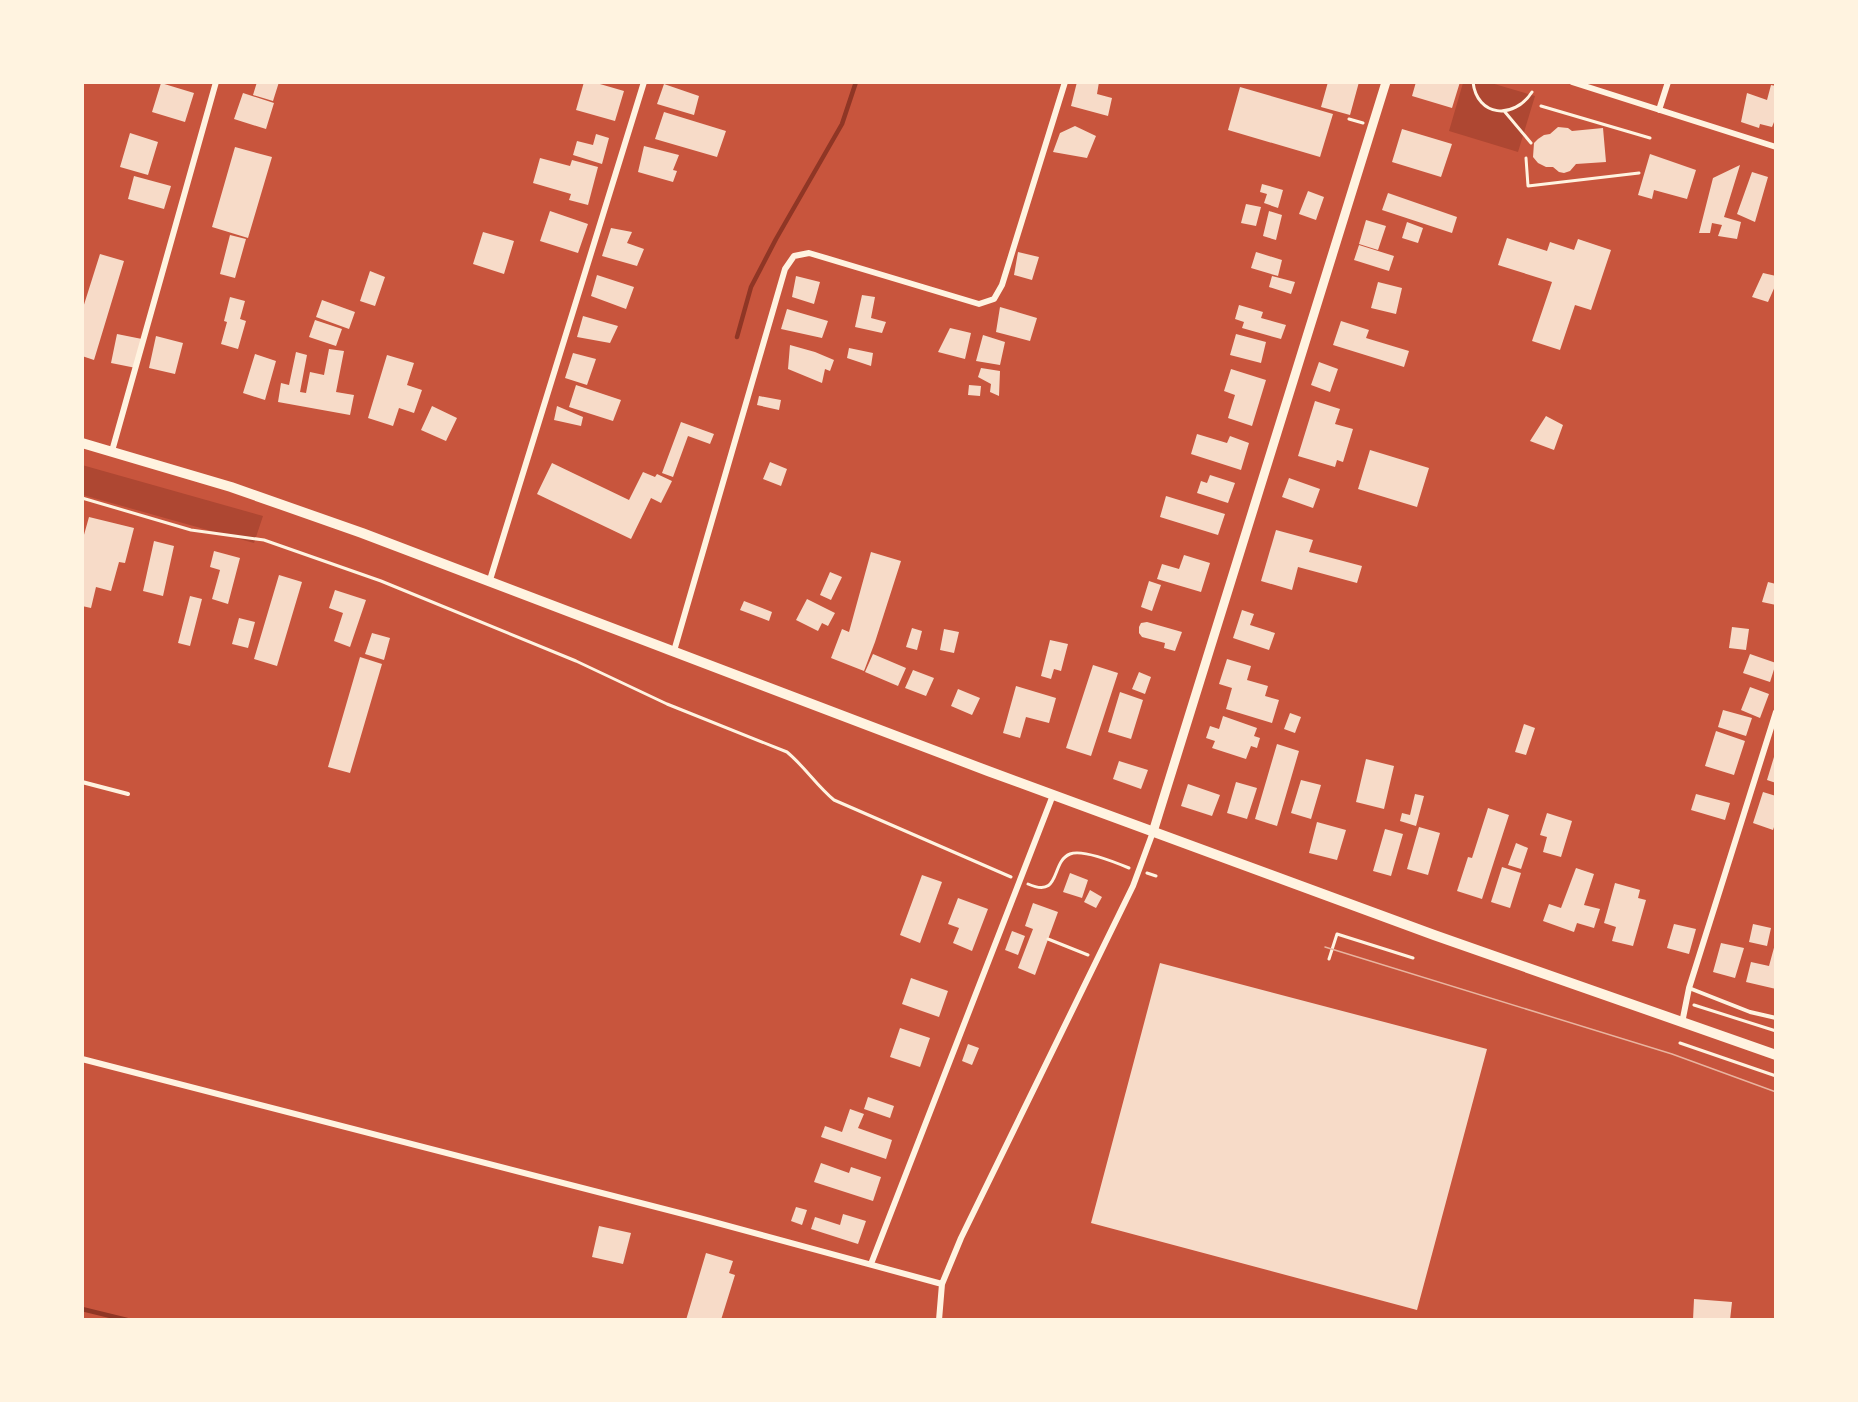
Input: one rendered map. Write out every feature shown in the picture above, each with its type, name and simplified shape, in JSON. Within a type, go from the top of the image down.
[{"type":"main road","points":[[82,443],[231,487],[362,533],[1053,795],[1445,939],[1682,1024],[1776,1055]]},
{"type":"street","points":[[112,451],[216,82]]},
{"type":"street","points":[[489,583],[644,82]]},
{"type":"street","points":[[674,651],[785,269],[794,256],[809,253],[980,304],[994,299],[1002,285],[1065,82]]},
{"type":"street","points":[[939,1320],[942,1284],[961,1238],[1133,886],[1154,832],[1386,82]]},
{"type":"street","points":[[1572,82],[1776,147]]},
{"type":"street","points":[[1659,110],[1668,82]]},
{"type":"street","points":[[1682,1024],[1689,988],[1776,712]]},
{"type":"street","points":[[871,1264],[1053,795]]},
{"type":"street","points":[[82,1059],[942,1284]]},
{"type":"lane","points":[[82,782],[128,794]]},
{"type":"lane","points":[[1689,988],[1750,1012],[1776,1018]]},
{"type":"path","points":[[1473,82],[1477,96],[1484,105],[1505,112],[1516,109],[1526,102],[1532,92]]},
{"type":"path","points":[[1541,106],[1650,138]]},
{"type":"path","points":[[1505,112],[1531,143]]},
{"type":"path","points":[[1526,158],[1528,186],[1639,173]]},
{"type":"path","points":[[82,498],[191,530],[264,540],[381,582],[576,661],[667,704],[787,752],[834,800],[1038,888],[1046,888],[1051,884],[1063,860],[1069,854],[1080,853],[1126,866]]},
{"type":"path","points":[[1329,959],[1337,934],[1413,958]]},
{"type":"path","points":[[1048,939],[1098,959]]},
{"type":"path","points":[[1686,1002],[1776,1031]]},
{"type":"path","points":[[1680,1043],[1776,1076]]},
{"type":"shaded area","points":[[1463,83],[1491,83],[1535,96],[1518,152],[1449,131]]},
{"type":"shaded area","points":[[82,465],[263,516],[254,543],[83,495]]},
{"type":"building","points":[[257,82],[279,82],[273,101],[253,95]]},
{"type":"building","points":[[584,82],[593,82],[624,91],[615,121],[576,110]]},
{"type":"building","points":[[1077,82],[1099,82],[1097,94],[1112,98],[1108,116],[1071,106]]},
{"type":"building","points":[[1328,82],[1359,82],[1350,115],[1321,107]]},
{"type":"building","points":[[1416,82],[1460,82],[1452,108],[1412,96]]},
{"type":"building","points":[[161,83],[194,93],[185,122],[152,112]]},
{"type":"building","points":[[664,84],[699,96],[694,115],[657,104]]},
{"type":"building","points":[[1771,85],[1776,86],[1776,117],[1772,127],[1760,124],[1759,128],[1741,122],[1747,93],[1767,100]]},
{"type":"building","points":[[1240,87],[1333,114],[1320,157],[1228,130]]},
{"type":"building","points":[[243,93],[274,103],[266,129],[234,119]]},
{"type":"building","points":[[664,112],[726,131],[717,157],[655,139]]},
{"type":"building","points":[[1075,126],[1096,136],[1087,158],[1053,152],[1060,133]]},
{"type":"building","points":[[1558,127],[1572,131],[1603,128],[1606,162],[1576,164],[1570,171],[1564,173],[1538,163],[1533,157],[1534,143]]},
{"type":"building","points":[[1402,129],[1452,144],[1441,177],[1392,162]]},
{"type":"building","points":[[130,133],[158,142],[148,175],[120,167]]},
{"type":"building","points":[[596,134],[609,138],[602,164],[573,155],[577,141],[593,145]]},
{"type":"building","points":[[644,146],[679,155],[673,170],[677,171],[673,182],[638,172]]},
{"type":"building","points":[[235,147],[272,157],[248,238],[212,227]]},
{"type":"building","points":[[1650,154],[1696,170],[1687,199],[1654,190],[1652,199],[1638,195]]},
{"type":"building","points":[[540,158],[570,166],[572,160],[598,167],[588,205],[569,200],[571,194],[533,183]]},
{"type":"building","points":[[1740,165],[1724,217],[1741,222],[1737,239],[1718,236],[1722,225],[1712,223],[1710,233],[1699,233],[1713,178]]},
{"type":"building","points":[[1752,172],[1768,177],[1755,222],[1737,214]]},
{"type":"building","points":[[134,176],[171,186],[164,209],[128,199]]},
{"type":"building","points":[[1262,184],[1283,190],[1278,208],[1264,203],[1267,194],[1260,192]]},
{"type":"building","points":[[1308,191],[1324,197],[1316,220],[1299,214]]},
{"type":"building","points":[[1388,193],[1457,217],[1452,233],[1382,210]]},
{"type":"building","points":[[1246,204],[1261,207],[1256,226],[1241,223]]},
{"type":"building","points":[[550,211],[588,224],[578,253],[540,241]]},
{"type":"building","points":[[1269,211],[1282,215],[1276,240],[1263,236]]},
{"type":"building","points":[[1366,220],[1386,226],[1378,250],[1359,244]]},
{"type":"building","points":[[1407,222],[1423,228],[1418,243],[1402,238]]},
{"type":"building","points":[[611,228],[632,232],[627,243],[644,249],[637,266],[602,256]]},
{"type":"building","points":[[483,232],[514,241],[504,274],[473,264]]},
{"type":"building","points":[[230,235],[246,239],[235,278],[220,274]]},
{"type":"building","points":[[1507,238],[1547,251],[1550,242],[1574,250],[1578,239],[1611,250],[1591,310],[1575,305],[1560,350],[1532,341],[1552,282],[1498,265]]},
{"type":"building","points":[[1359,245],[1394,256],[1389,271],[1354,260]]},
{"type":"building","points":[[1018,252],[1039,257],[1032,280],[1014,275]]},
{"type":"building","points":[[1256,252],[1282,260],[1278,276],[1251,268]]},
{"type":"building","points":[[100,254],[124,261],[94,360],[82,356],[82,311]]},
{"type":"building","points":[[370,271],[385,277],[375,306],[360,301]]},
{"type":"building","points":[[1763,273],[1776,276],[1776,284],[1768,302],[1752,297]]},
{"type":"building","points":[[597,275],[634,287],[626,309],[591,296]]},
{"type":"building","points":[[796,276],[820,282],[814,304],[792,297]]},
{"type":"building","points":[[1272,276],[1295,282],[1291,294],[1269,287]]},
{"type":"building","points":[[1378,282],[1402,288],[1396,314],[1371,308]]},
{"type":"building","points":[[862,295],[875,297],[871,318],[886,322],[882,333],[855,327]]},
{"type":"building","points":[[230,297],[245,301],[240,319],[246,321],[238,349],[221,344]]},
{"type":"building","points":[[322,300],[355,312],[349,329],[316,317]]},
{"type":"building","points":[[1239,305],[1263,312],[1261,318],[1286,325],[1281,339],[1242,328],[1244,322],[1235,319]]},
{"type":"building","points":[[1000,307],[1037,318],[1030,341],[996,332]]},
{"type":"building","points":[[787,309],[828,321],[822,338],[781,329]]},
{"type":"building","points":[[583,316],[618,326],[610,343],[577,337]]},
{"type":"building","points":[[315,320],[342,329],[336,346],[309,337]]},
{"type":"building","points":[[1341,321],[1369,330],[1366,338],[1409,351],[1404,367],[1333,345]]},
{"type":"building","points":[[950,328],[971,333],[965,359],[938,352]]},
{"type":"building","points":[[117,334],[142,339],[136,368],[111,363]]},
{"type":"building","points":[[1236,334],[1266,342],[1261,363],[1230,355]]},
{"type":"building","points":[[983,335],[1005,342],[1000,365],[976,361]]},
{"type":"building","points":[[156,336],[183,343],[175,374],[149,368]]},
{"type":"building","points":[[790,345],[834,360],[830,371],[825,369],[822,383],[788,369]]},
{"type":"building","points":[[849,348],[873,353],[871,366],[847,358]]},
{"type":"building","points":[[329,349],[344,351],[336,392],[354,395],[350,415],[278,402],[281,383],[289,385],[296,352],[307,355],[300,392],[306,393],[310,372],[324,375]]},
{"type":"building","points":[[573,353],[596,359],[587,385],[565,378]]},
{"type":"building","points":[[255,354],[276,361],[265,400],[243,393]]},
{"type":"building","points":[[387,355],[414,363],[407,385],[422,390],[414,413],[399,408],[393,426],[368,418]]},
{"type":"building","points":[[1319,362],[1338,369],[1330,392],[1311,385]]},
{"type":"building","points":[[981,368],[1000,371],[999,396],[990,392],[991,384],[978,377]]},
{"type":"building","points":[[1231,369],[1266,380],[1252,426],[1228,418],[1235,395],[1224,391]]},
{"type":"building","points":[[576,385],[621,400],[613,421],[569,407]]},
{"type":"building","points":[[969,385],[981,386],[980,396],[968,395]]},
{"type":"building","points":[[759,396],[781,400],[779,410],[757,405]]},
{"type":"building","points":[[1315,401],[1340,409],[1335,424],[1353,429],[1343,462],[1337,460],[1335,467],[1298,456]]},
{"type":"building","points":[[432,406],[457,418],[446,441],[421,430]]},
{"type":"building","points":[[557,406],[583,417],[581,426],[554,420]]},
{"type":"building","points":[[1546,416],[1563,425],[1554,450],[1530,441]]},
{"type":"building","points":[[681,422],[714,434],[710,444],[688,436],[673,477],[662,473]]},
{"type":"building","points":[[1197,434],[1227,443],[1230,436],[1249,443],[1241,470],[1191,454]]},
{"type":"building","points":[[1370,450],[1429,468],[1417,507],[1358,489]]},
{"type":"building","points":[[770,462],[787,469],[781,486],[763,479]]},
{"type":"building","points":[[552,463],[629,500],[643,472],[655,477],[657,474],[672,481],[661,503],[651,498],[631,539],[537,494]]},
{"type":"building","points":[[1210,475],[1235,483],[1228,503],[1197,493],[1201,481],[1207,483]]},
{"type":"building","points":[[1289,478],[1320,489],[1313,508],[1282,497]]},
{"type":"building","points":[[1166,496],[1225,514],[1218,535],[1160,517]]},
{"type":"building","points":[[89,517],[134,528],[125,563],[119,562],[111,591],[96,587],[91,608],[82,606],[82,542]]},
{"type":"building","points":[[1276,530],[1313,540],[1309,552],[1362,566],[1357,583],[1298,567],[1292,590],[1261,581]]},
{"type":"building","points":[[154,541],[174,546],[163,596],[143,591]]},
{"type":"building","points":[[214,551],[240,558],[228,604],[212,599],[220,570],[210,567]]},
{"type":"building","points":[[871,552],[901,561],[864,671],[831,658],[842,629],[849,632]]},
{"type":"building","points":[[1184,555],[1210,563],[1201,592],[1157,579],[1162,564],[1179,569]]},
{"type":"building","points":[[830,572],[842,577],[831,600],[820,595]]},
{"type":"building","points":[[279,575],[302,582],[277,666],[254,659]]},
{"type":"building","points":[[1149,581],[1161,585],[1152,611],[1141,607]]},
{"type":"building","points":[[1768,582],[1776,584],[1776,605],[1762,602]]},
{"type":"building","points":[[335,590],[366,600],[350,647],[334,641],[343,613],[329,608]]},
{"type":"building","points":[[190,596],[202,599],[190,646],[178,643]]},
{"type":"building","points":[[807,599],[835,613],[828,626],[822,623],[818,631],[796,620]]},
{"type":"building","points":[[744,601],[772,612],[769,621],[740,610]]},
{"type":"building","points":[[1242,610],[1254,614],[1250,625],[1275,633],[1269,650],[1233,638]]},
{"type":"building","points":[[239,618],[255,622],[248,648],[232,644]]},
{"type":"building","points":[[1147,622],[1182,632],[1175,651],[1164,648],[1165,643],[1142,637],[1139,627],[1141,623]]},
{"type":"building","points":[[1732,627],[1749,629],[1746,650],[1729,648]]},
{"type":"building","points":[[912,628],[922,631],[917,650],[906,647]]},
{"type":"building","points":[[944,629],[959,632],[954,653],[940,650]]},
{"type":"building","points":[[372,633],[390,638],[384,660],[365,654]]},
{"type":"building","points":[[1050,640],[1068,644],[1061,671],[1054,669],[1051,679],[1041,676]]},
{"type":"building","points":[[873,654],[906,668],[898,686],[865,672]]},
{"type":"building","points":[[1750,654],[1776,663],[1770,682],[1743,673]]},
{"type":"building","points":[[360,657],[382,664],[350,773],[328,767]]},
{"type":"building","points":[[1227,659],[1251,666],[1247,680],[1268,686],[1265,696],[1279,700],[1272,723],[1226,709],[1232,688],[1219,684]]},
{"type":"building","points":[[1093,665],[1118,673],[1091,756],[1066,748]]},
{"type":"building","points":[[913,670],[934,678],[926,696],[905,688]]},
{"type":"building","points":[[1139,672],[1151,677],[1145,694],[1132,689]]},
{"type":"building","points":[[1016,686],[1056,698],[1049,723],[1026,717],[1020,738],[1003,733]]},
{"type":"building","points":[[1750,687],[1769,694],[1760,718],[1741,710]]},
{"type":"building","points":[[958,689],[980,698],[972,715],[951,706]]},
{"type":"building","points":[[1120,692],[1143,700],[1131,739],[1108,732]]},
{"type":"building","points":[[1723,710],[1752,718],[1746,736],[1718,727]]},
{"type":"building","points":[[1290,713],[1301,717],[1295,733],[1284,729]]},
{"type":"building","points":[[1223,716],[1257,728],[1254,736],[1260,738],[1257,748],[1251,746],[1246,759],[1212,748],[1215,741],[1206,738],[1210,726],[1219,729]]},
{"type":"building","points":[[1524,724],[1535,728],[1526,755],[1515,752]]},
{"type":"building","points":[[1716,731],[1745,741],[1734,775],[1705,766]]},
{"type":"building","points":[[1277,744],[1299,751],[1277,826],[1255,819]]},
{"type":"building","points":[[1774,757],[1776,758],[1776,783],[1767,780]]},
{"type":"building","points":[[1366,759],[1394,766],[1384,809],[1356,802]]},
{"type":"building","points":[[1119,761],[1148,770],[1141,789],[1113,779]]},
{"type":"building","points":[[1301,780],[1321,785],[1311,819],[1291,813]]},
{"type":"building","points":[[1236,782],[1257,788],[1247,819],[1227,813]]},
{"type":"building","points":[[1188,784],[1220,795],[1212,816],[1181,806]]},
{"type":"building","points":[[1763,792],[1776,796],[1776,821],[1773,830],[1753,823]]},
{"type":"building","points":[[1415,794],[1424,796],[1416,826],[1400,821],[1402,813],[1410,815]]},
{"type":"building","points":[[1696,794],[1730,803],[1725,820],[1691,810]]},
{"type":"building","points":[[1488,808],[1509,815],[1482,899],[1457,891],[1468,857],[1472,858]]},
{"type":"building","points":[[1547,813],[1572,821],[1561,857],[1543,852],[1547,837],[1540,835]]},
{"type":"building","points":[[1317,822],[1346,830],[1337,860],[1309,853]]},
{"type":"building","points":[[1419,827],[1440,833],[1428,875],[1407,869]]},
{"type":"building","points":[[1385,829],[1403,834],[1391,876],[1373,871]]},
{"type":"building","points":[[1516,843],[1528,848],[1521,869],[1508,865]]},
{"type":"building","points":[[1502,867],[1521,873],[1510,908],[1491,902]]},
{"type":"building","points":[[1576,868],[1594,874],[1584,905],[1600,909],[1594,928],[1577,923],[1574,932],[1543,921],[1549,904],[1561,908]]},
{"type":"building","points":[[1070,873],[1088,880],[1082,898],[1063,892]]},
{"type":"building","points":[[922,875],[942,882],[920,943],[900,935]]},
{"type":"building","points":[[1615,883],[1640,890],[1638,898],[1646,900],[1633,946],[1612,941],[1616,927],[1604,923]]},
{"type":"building","points":[[1090,890],[1102,897],[1096,908],[1084,902]]},
{"type":"building","points":[[958,898],[988,909],[972,951],[953,943],[959,928],[948,924]]},
{"type":"building","points":[[1033,903],[1058,912],[1035,975],[1018,968],[1033,929],[1025,926]]},
{"type":"building","points":[[1674,924],[1696,929],[1689,954],[1667,948]]},
{"type":"building","points":[[1753,924],[1771,928],[1767,946],[1749,942]]},
{"type":"building","points":[[1012,931],[1025,936],[1018,955],[1005,950]]},
{"type":"building","points":[[1721,943],[1744,948],[1735,978],[1713,972]]},
{"type":"building","points":[[1775,944],[1776,989],[1746,982],[1751,962],[1769,966]]},
{"type":"building","points":[[1160,963],[1487,1049],[1417,1310],[1091,1223]]},
{"type":"building","points":[[911,978],[948,991],[939,1017],[902,1004]]},
{"type":"building","points":[[900,1028],[930,1038],[920,1067],[890,1057]]},
{"type":"building","points":[[968,1044],[979,1048],[972,1065],[962,1061]]},
{"type":"building","points":[[868,1097],[894,1106],[890,1118],[864,1109]]},
{"type":"building","points":[[850,1109],[864,1114],[858,1128],[892,1140],[886,1159],[821,1137],[825,1126],[842,1132]]},
{"type":"building","points":[[821,1163],[849,1173],[851,1167],[881,1177],[873,1201],[814,1182]]},
{"type":"building","points":[[796,1207],[807,1210],[802,1225],[791,1221]]},
{"type":"building","points":[[843,1214],[866,1221],[858,1244],[811,1229],[815,1217],[840,1225]]},
{"type":"building","points":[[599,1226],[631,1233],[623,1264],[592,1257]]},
{"type":"building","points":[[706,1253],[733,1261],[729,1273],[735,1275],[721,1320],[686,1320]]},
{"type":"building","points":[[1694,1299],[1732,1302],[1730,1320],[1693,1320]]},
{"type":"waterway","points":[[737,337],[751,287],[842,124],[856,82]]},
{"type":"waterway","points":[[82,1309],[127,1320]]},
{"type":"tram line","points":[[1325,947],[1672,1054],[1776,1092]]}]
